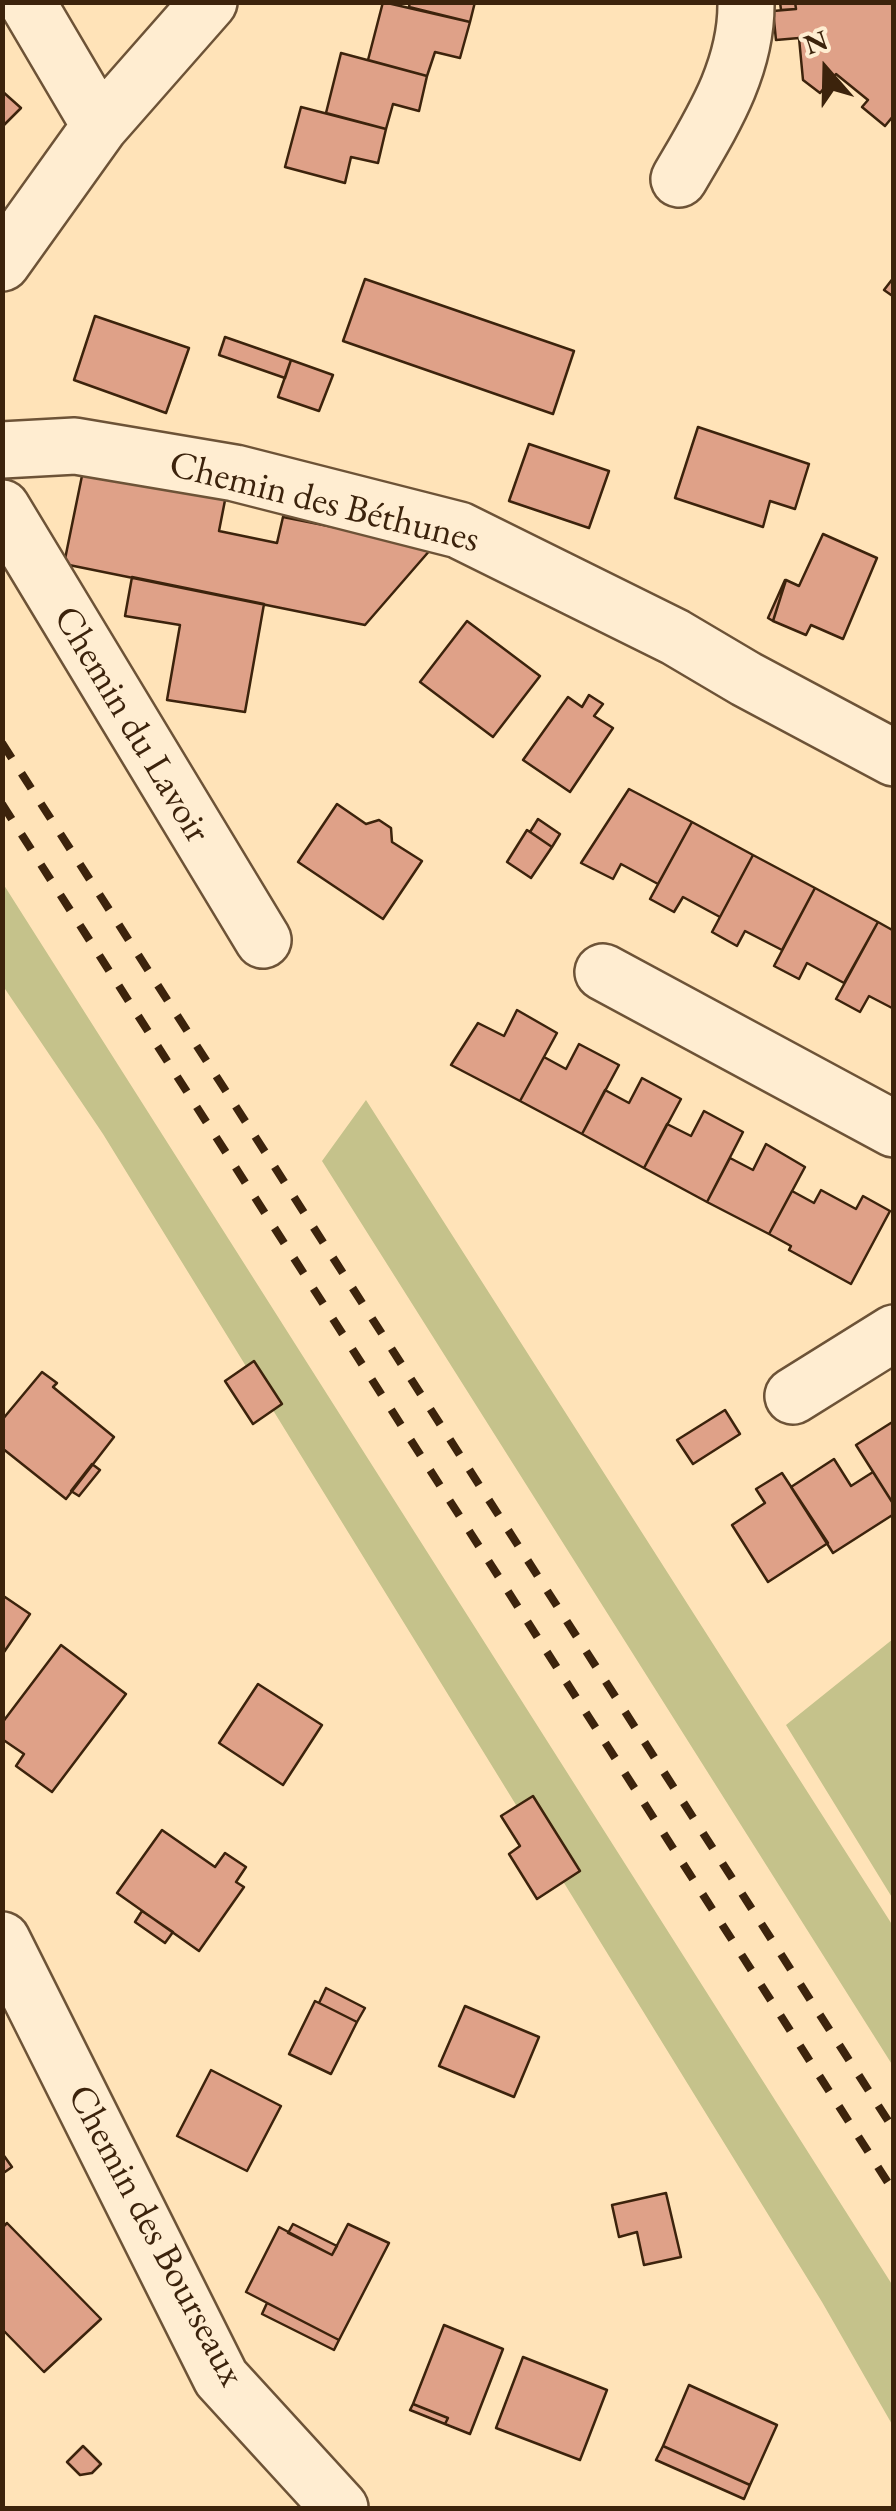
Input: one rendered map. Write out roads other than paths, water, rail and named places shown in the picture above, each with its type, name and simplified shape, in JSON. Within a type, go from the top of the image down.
[{"type":"street","points":[[27,2],[100,126]]},
{"type":"street","points":[[2,263],[100,126],[209,2]]},
{"type":"street","points":[[679,179],[728,93],[746,20],[746,2]]},
{"type":"street","name":"Chemin des Béthunes","points":[[2,450],[75,446],[199,467],[460,530],[675,637],[894,758]]},
{"type":"street","name":"Chemin du Lavoir","points":[[2,508],[263,940]]},
{"type":"street","points":[[602,972],[894,1129]]},
{"type":"street","points":[[792,1396],[894,1333]]},
{"type":"street","name":"Chemin des Bourseaux","points":[[2,1940],[221,2378],[340,2508]]},
{"type":"railway","points":[[2,743],[894,2130]]},
{"type":"railway","points":[[2,804],[894,2192]]}]
